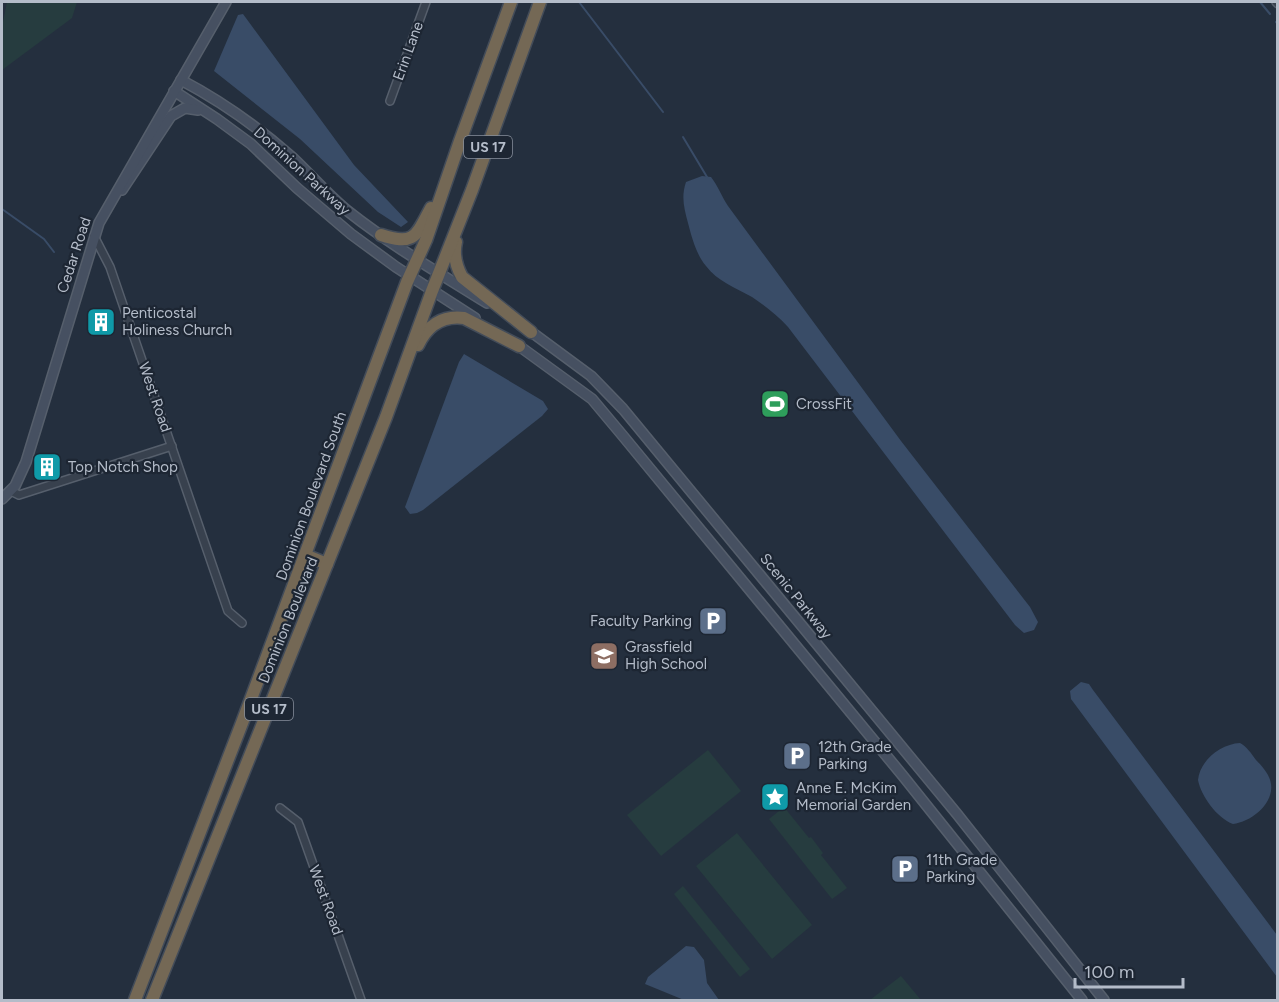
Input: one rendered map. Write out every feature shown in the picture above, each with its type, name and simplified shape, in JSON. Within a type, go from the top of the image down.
[{"type":"highway","name":"Dominion Boulevard South","points":[[135,1000],[207,818],[410,275],[418,260],[511,2]]},
{"type":"highway","name":"US 17","points":[[394,393],[466,206],[540,2]]},
{"type":"highway","points":[[381,235],[399,241],[409,239],[418,232],[450,170]]},
{"type":"highway","points":[[466,206],[454,250],[456,265],[462,277],[531,332]]},
{"type":"highway","points":[[394,393],[409,374],[419,342],[435,323],[445,318],[464,318],[519,346]]},
{"type":"highway","name":"Dominion Boulevard","points":[[152,1000],[394,393]]},
{"type":"highway","points":[[305,555],[327,564]]},
{"type":"street","name":"Cedar Road","points":[[2,499],[11,491],[20,477],[37,430],[94,236],[102,216],[226,2]]},
{"type":"street","name":"Erin Lane","points":[[390,101],[426,2]]},
{"type":"street","name":"Dominion Parkway","points":[[181,80],[203,91],[247,120],[292,157],[348,211],[418,260]]},
{"type":"street","name":"Dominion Parkway","points":[[174,91],[251,144],[297,188],[351,234],[410,275]]},
{"type":"street","points":[[102,216],[134,174],[175,112],[188,108],[211,116]]},
{"type":"street","name":"West Road","points":[[94,236],[110,267],[228,611],[242,623]]},
{"type":"street","name":"Scenic Parkway","points":[[418,260],[531,332],[591,376],[623,409],[957,814],[1104,1000]]},
{"type":"street","name":"Scenic Parkway","points":[[410,275],[519,346],[592,399],[903,776],[1082,1000]]},
{"type":"street","points":[[11,491],[19,495],[172,446]]},
{"type":"street","name":"West Road","points":[[280,808],[298,822],[362,1000]]},
{"type":"green space","points":[[7,2],[77,2],[72,18],[2,70],[2,27]]},
{"type":"green space","points":[[708,750],[741,791],[661,856],[627,815]]},
{"type":"green space","points":[[784,807],[809,838],[811,837],[823,853],[821,855],[847,888],[832,899],[769,819]]},
{"type":"green space","points":[[737,833],[812,925],[772,959],[696,866]]},
{"type":"green space","points":[[683,886],[750,969],[740,977],[674,894]]},
{"type":"green space","points":[[901,976],[921,1000],[870,1000]]},
{"type":"water","points":[[243,14],[354,165],[408,222],[401,227],[378,212],[300,139],[214,71],[238,15]]},
{"type":"water","points":[[702,176],[711,177],[728,206],[901,441],[1030,607],[1038,622],[1034,630],[1024,633],[1015,625],[788,327],[757,300],[727,284],[710,271],[697,251],[683,198],[686,182]]},
{"type":"water","points":[[464,354],[543,401],[548,409],[423,510],[410,514],[405,507]]},
{"type":"water","points":[[1081,682],[1089,684],[1277,935],[1277,977],[1071,699],[1070,691]]},
{"type":"water","points":[[1240,743],[1249,750],[1265,771],[1271,784],[1271,791],[1260,811],[1247,820],[1233,824],[1221,817],[1211,806],[1202,793],[1198,780],[1203,766],[1213,754],[1226,746]]},
{"type":"water","points":[[686,946],[694,947],[704,960],[707,983],[719,1000],[684,1000],[645,984],[648,977]]},
{"type":"waterway","points":[[579,2],[663,112]]},
{"type":"waterway","points":[[1260,2],[1270,14]]},
{"type":"waterway","points":[[683,137],[707,177]]},
{"type":"waterway","points":[[2,209],[44,239],[54,252]]},
{"type":"place","name":"Penticostal Holiness Church","points":[[101,322]]},
{"type":"place","name":"CrossFit","points":[[775,404]]},
{"type":"place","name":"Top Notch Shop","points":[[47,467]]},
{"type":"place","name":"Faculty Parking","points":[[713,621]]},
{"type":"place","name":"Grassfield High School","points":[[604,656]]},
{"type":"place","name":"12th Grade Parking","points":[[797,756]]},
{"type":"place","name":"Anne E. McKim Memorial Garden","points":[[775,797]]},
{"type":"place","name":"11th Grade Parking","points":[[905,869]]}]
